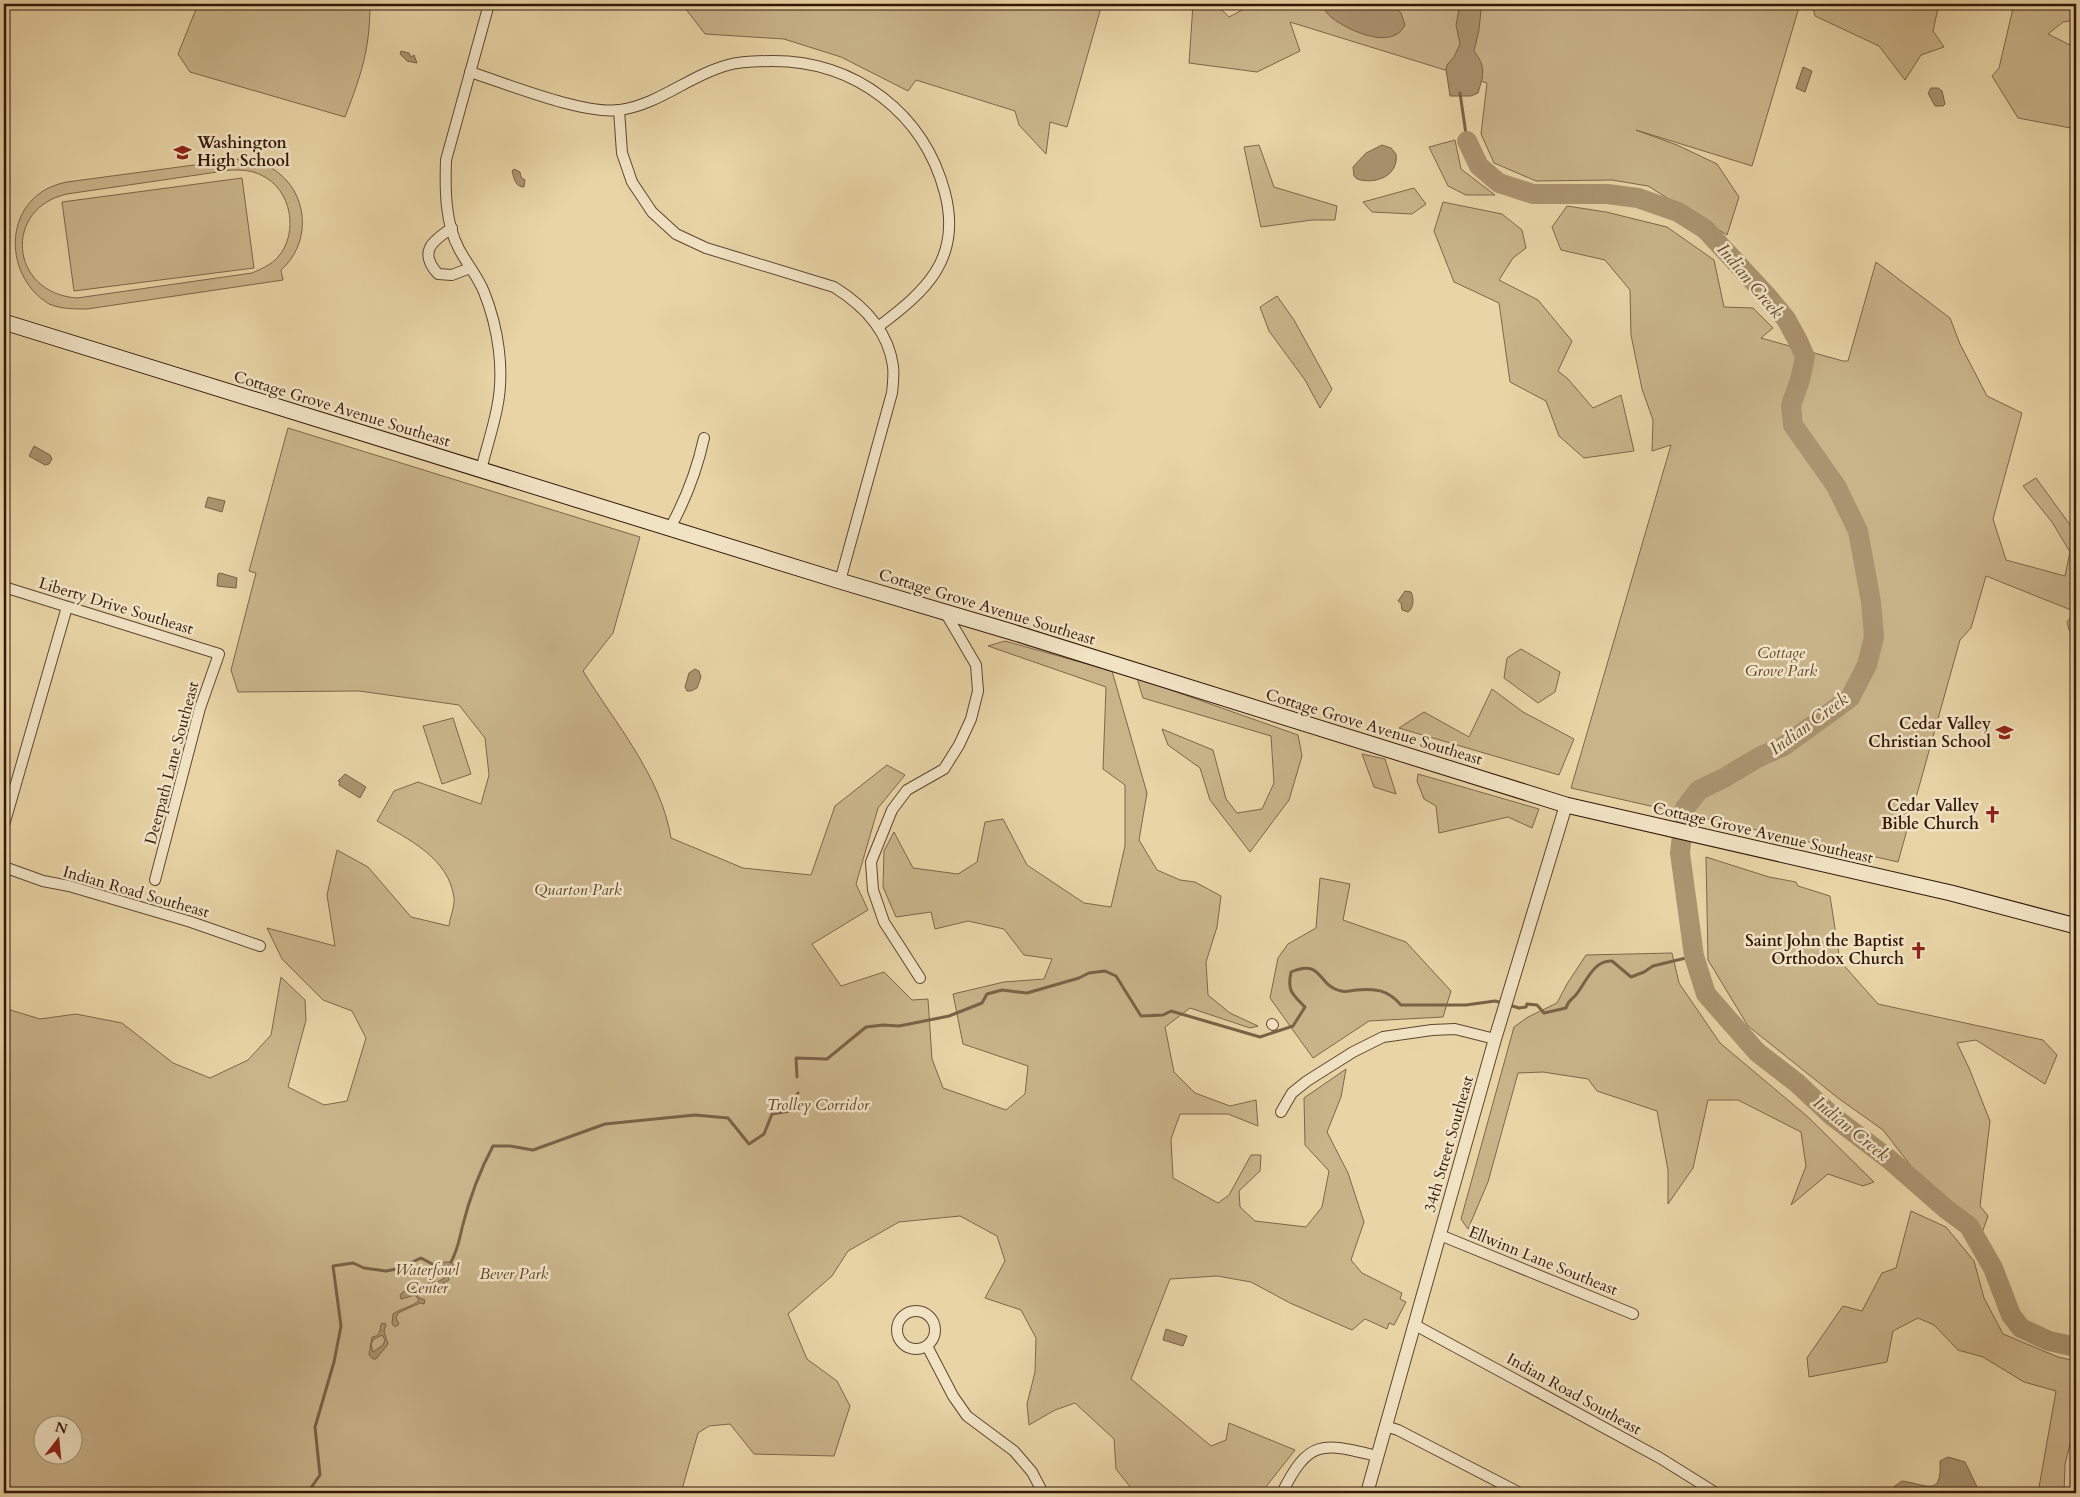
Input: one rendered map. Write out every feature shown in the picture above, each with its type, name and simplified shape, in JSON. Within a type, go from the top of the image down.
[{"type":"main road","name":"Cottage Grove Avenue Southeast","points":[[4,322],[945,612],[1566,806],[1951,893],[2076,926]]},
{"type":"street","points":[[481,470],[498,406],[501,369],[494,325],[484,291],[458,248],[452,228],[445,185],[446,160],[489,4]]},
{"type":"street","points":[[470,72],[567,103],[595,109],[619,110],[658,98],[696,77],[728,64],[759,61],[794,61],[823,68],[849,77],[874,91],[897,109],[915,129],[928,150],[938,171],[949,216],[948,239],[940,265],[928,285],[908,305],[878,327]]},
{"type":"street","points":[[619,110],[622,153],[632,182],[652,212],[676,234],[706,248],[834,287],[853,298],[870,314],[889,346],[892,360],[892,393],[840,581]]},
{"type":"street","points":[[452,228],[434,240],[428,252],[429,264],[438,274],[452,275],[470,268]]},
{"type":"street","points":[[670,528],[683,504],[700,458],[704,438]]},
{"type":"street","name":"Liberty Drive Southeast","points":[[4,587],[219,654]]},
{"type":"street","points":[[4,824],[67,607]]},
{"type":"street","points":[[920,978],[884,922],[873,890],[871,862],[892,810],[907,790],[944,769],[959,745],[971,719],[978,691],[976,665],[945,612]]},
{"type":"street","name":"Deerpath Lane Southeast","points":[[155,880],[200,708],[219,654]]},
{"type":"street","name":"34th Street Southeast","points":[[1367,1493],[1495,1040],[1566,806]]},
{"type":"street","name":"Indian Road Southeast","points":[[4,867],[43,881],[69,886],[191,922],[260,946]]},
{"type":"street","points":[[1281,1112],[1292,1093],[1307,1081],[1352,1052],[1383,1037],[1424,1031],[1455,1030],[1495,1040]]},
{"type":"street","name":"Ellwinn Lane Southeast","points":[[1440,1235],[1633,1314]]},
{"type":"street","name":"Indian Road Southeast","points":[[1415,1325],[1660,1458],[1716,1493]]},
{"type":"street","points":[[927,1346],[953,1396],[968,1416],[1014,1452],[1032,1472],[1043,1493]]},
{"type":"street","points":[[1385,1426],[1416,1439],[1520,1493]]},
{"type":"street","points":[[1282,1493],[1293,1470],[1306,1456],[1322,1447],[1340,1447],[1377,1456]]},
{"type":"green space","points":[[198,4],[370,4],[370,20],[364,62],[345,117],[190,72],[178,54]]},
{"type":"green space","points":[[671,4],[1102,4],[1067,127],[1050,122],[1046,154],[1019,125],[1015,111],[916,80],[908,91],[841,57],[784,39],[705,34],[685,8]]},
{"type":"green space","points":[[1193,4],[1216,4],[1229,17],[1246,8],[1232,4],[1800,4],[1752,166],[1636,130],[1677,145],[1717,164],[1739,197],[1727,235],[1648,186],[1612,180],[1536,181],[1494,163],[1481,134],[1487,83],[1290,22],[1300,51],[1257,72],[1189,63]]},
{"type":"green space","points":[[1812,4],[1939,4],[1933,31],[1944,47],[1921,55],[1905,80],[1879,46],[1815,16]]},
{"type":"green space","points":[[2014,4],[2076,4],[2076,20],[2063,22],[2048,34],[2076,48],[2076,129],[2018,118],[1992,76],[1999,68]]},
{"type":"green space","points":[[1455,140],[1461,169],[1495,195],[1466,195],[1448,186],[1429,147]]},
{"type":"green space","points":[[1259,145],[1274,187],[1337,206],[1335,220],[1312,220],[1261,227],[1244,147]]},
{"type":"green space","points":[[239,159],[256,162],[276,171],[290,185],[297,197],[301,210],[301,236],[297,249],[281,270],[283,280],[87,309],[58,307],[49,304],[33,291],[22,274],[16,255],[16,236],[20,218],[30,202],[46,189],[67,182]],"holes":[[[231,170],[254,172],[261,175],[280,190],[286,201],[290,224],[289,236],[285,247],[275,260],[259,270],[252,273],[77,298],[54,293],[38,282],[27,267],[22,249],[24,232],[32,215],[46,202],[67,194]]]},
{"type":"green space","points":[[242,178],[254,268],[74,291],[62,202]]},
{"type":"green space","points":[[1414,188],[1426,204],[1412,214],[1372,212],[1363,202]]},
{"type":"green space","points":[[1443,202],[1502,214],[1522,230],[1526,248],[1513,258],[1499,280],[1538,300],[1572,341],[1558,371],[1568,379],[1593,408],[1621,395],[1634,451],[1584,458],[1559,436],[1546,401],[1510,382],[1499,303],[1454,282],[1434,231]]},
{"type":"green space","name":"Cottage Grove Park","points":[[1567,206],[1606,212],[1667,227],[1714,260],[1724,307],[1753,308],[1773,328],[1761,338],[1843,361],[1848,361],[1876,262],[1950,318],[1960,344],[1987,396],[2022,413],[1993,519],[2006,560],[2065,576],[2070,552],[2052,522],[2023,486],[2036,478],[2076,533],[2076,612],[1986,576],[1971,628],[1960,640],[1898,862],[1571,788],[1671,445],[1652,451],[1653,420],[1642,389],[1631,335],[1630,290],[1605,260],[1561,250],[1552,227]]},
{"type":"green space","points":[[1277,296],[1294,320],[1332,389],[1320,408],[1305,380],[1269,331],[1260,307]]},
{"type":"green space","points":[[288,428],[640,537],[613,633],[583,671],[647,772],[658,793],[666,815],[671,838],[743,868],[811,875],[835,806],[887,765],[905,775],[878,808],[856,884],[868,910],[812,944],[841,986],[884,972],[912,1000],[928,999],[932,1059],[943,1088],[1006,1110],[1025,1094],[1028,1066],[963,1044],[953,994],[1004,982],[1044,979],[1052,959],[1024,955],[1004,929],[968,921],[935,929],[931,912],[896,917],[883,887],[884,851],[894,832],[913,868],[958,874],[977,862],[985,822],[1003,819],[1027,865],[1084,903],[1111,907],[1125,846],[1125,785],[1103,769],[1106,687],[988,646],[1005,641],[1112,671],[1147,793],[1139,840],[1157,870],[1180,880],[1195,882],[1221,896],[1217,927],[1206,962],[1208,995],[1230,1013],[1258,1026],[1250,1028],[1190,1008],[1165,1027],[1174,1072],[1195,1093],[1230,1106],[1256,1100],[1258,1126],[1228,1114],[1180,1114],[1171,1139],[1173,1178],[1218,1203],[1229,1195],[1251,1155],[1261,1155],[1260,1171],[1239,1191],[1240,1207],[1255,1221],[1306,1227],[1322,1207],[1329,1171],[1305,1145],[1304,1098],[1346,1069],[1341,1097],[1327,1132],[1348,1173],[1364,1222],[1351,1260],[1362,1273],[1402,1293],[1400,1299],[1406,1302],[1394,1325],[1389,1323],[1387,1329],[1365,1319],[1352,1330],[1290,1303],[1251,1282],[1217,1276],[1170,1279],[1131,1379],[1211,1446],[1226,1440],[1229,1423],[1295,1450],[1261,1493],[1135,1493],[1116,1469],[1114,1439],[1075,1403],[1055,1410],[1029,1425],[1027,1404],[1035,1372],[1036,1338],[1021,1310],[985,1298],[1005,1261],[997,1236],[960,1216],[899,1222],[848,1251],[832,1276],[788,1314],[807,1359],[837,1381],[850,1406],[834,1456],[754,1454],[730,1424],[709,1426],[698,1433],[681,1493],[4,1493],[4,1008],[40,1019],[76,1014],[122,1023],[173,1063],[210,1078],[248,1060],[271,1035],[281,977],[305,1000],[306,1020],[288,1087],[324,1105],[347,1101],[366,1038],[352,1011],[323,1000],[282,959],[267,928],[335,946],[327,895],[337,850],[368,867],[411,917],[449,926],[454,898],[451,884],[444,872],[425,851],[377,821],[394,791],[418,782],[481,804],[489,775],[485,738],[459,705],[359,691],[238,692],[231,670],[256,573],[249,571]]},
{"type":"green space","points":[[2074,613],[2076,614],[2076,634],[2069,630],[2067,622]]},
{"type":"green space","points":[[1521,649],[1560,672],[1555,692],[1538,703],[1504,678],[1507,658]]},
{"type":"green space","points":[[1137,678],[1298,735],[1302,756],[1289,800],[1250,852],[1210,800],[1200,768],[1168,745],[1162,729],[1213,750],[1226,799],[1237,813],[1262,809],[1274,783],[1271,736],[1143,698]]},
{"type":"green space","points":[[1492,689],[1523,712],[1574,739],[1559,775],[1399,728],[1424,712],[1469,737]]},
{"type":"green space","points":[[453,718],[471,774],[442,784],[423,726]]},
{"type":"green space","points":[[1362,754],[1385,759],[1396,794],[1374,787]]},
{"type":"green space","points":[[1418,774],[1539,809],[1532,828],[1508,817],[1439,833],[1436,806],[1424,799],[1417,781]]},
{"type":"green space","points":[[1706,857],[1769,877],[1796,882],[1798,886],[1830,896],[1840,961],[1878,1004],[2043,1040],[2057,1055],[2045,1084],[1976,1040],[1957,1043],[1990,1121],[1980,1206],[1988,1216],[1976,1250],[1883,1130],[1838,1098],[1748,1026],[1708,960]]},
{"type":"green space","points":[[1320,878],[1350,884],[1343,920],[1406,942],[1451,991],[1443,1017],[1369,1021],[1313,1058],[1270,998],[1278,958],[1288,944],[1316,928]]},
{"type":"green space","points":[[1672,953],[1679,983],[1720,1043],[1808,1117],[1874,1182],[1863,1186],[1828,1174],[1791,1205],[1806,1166],[1801,1132],[1738,1100],[1708,1100],[1693,1168],[1668,1204],[1668,1170],[1657,1111],[1597,1091],[1588,1079],[1543,1072],[1518,1073],[1488,1182],[1468,1229],[1461,1219],[1514,1027],[1528,1017],[1557,1003],[1586,955]]},
{"type":"green space","points":[[1911,1211],[1946,1227],[1974,1261],[1984,1298],[2003,1334],[2058,1357],[2076,1361],[2076,1421],[2065,1464],[2064,1493],[2038,1493],[2056,1391],[2024,1382],[1983,1357],[1958,1350],[1934,1325],[1918,1318],[1893,1331],[1887,1362],[1809,1377],[1807,1358],[1843,1306],[1862,1311],[1882,1273],[1896,1268]]},
{"type":"green space","points":[[1319,1488],[1355,1490],[1354,1493],[1314,1493]]},
{"type":"shaded area","points":[[1319,4],[1392,4],[1401,13],[1405,25],[1399,33],[1391,37],[1370,36],[1359,33],[1340,23],[1330,16]]},
{"type":"shaded area","points":[[1460,4],[1484,4],[1481,9],[1474,51],[1481,62],[1483,76],[1478,93],[1471,96],[1450,96],[1446,69],[1460,44],[1456,25]]},
{"type":"shaded area","points":[[401,51],[409,53],[411,57],[414,55],[417,63],[407,61],[400,54]]},
{"type":"shaded area","points":[[1803,67],[1812,71],[1805,92],[1796,88]]},
{"type":"shaded area","points":[[1931,88],[1938,88],[1942,91],[1945,104],[1943,106],[1935,106],[1928,93]]},
{"type":"shaded area","points":[[1382,145],[1391,148],[1396,154],[1394,168],[1390,173],[1378,180],[1364,181],[1357,179],[1354,176],[1353,167],[1366,153]]},
{"type":"shaded area","points":[[514,169],[520,172],[521,177],[525,180],[524,187],[515,182],[512,171]]},
{"type":"shaded area","points":[[34,446],[50,455],[52,459],[49,464],[45,465],[29,456]]},
{"type":"shaded area","points":[[208,497],[225,501],[222,512],[205,507]]},
{"type":"shaded area","points":[[218,574],[237,578],[236,588],[217,586]]},
{"type":"shaded area","points":[[1405,591],[1411,592],[1413,597],[1412,606],[1408,612],[1402,610],[1401,603],[1398,601]]},
{"type":"shaded area","points":[[695,669],[699,671],[701,677],[697,688],[687,691],[685,687],[689,673]]},
{"type":"shaded area","points":[[345,774],[366,787],[360,798],[339,785],[340,782],[338,781]]},
{"type":"shaded area","points":[[444,1262],[451,1262],[453,1264],[453,1267],[450,1267],[447,1271],[449,1280],[432,1289],[428,1285],[429,1281],[437,1282],[445,1278],[445,1271],[431,1270],[434,1265],[439,1266]]},
{"type":"shaded area","points":[[419,1282],[423,1288],[417,1295],[425,1300],[424,1304],[420,1303],[398,1313],[396,1318],[399,1324],[395,1327],[392,1324],[393,1314],[419,1300],[415,1295],[401,1299],[400,1295],[414,1288]]},
{"type":"shaded area","points":[[385,1323],[386,1325],[384,1331],[388,1344],[376,1359],[373,1359],[369,1355],[372,1337],[378,1334],[381,1324]],"holes":[[[382,1335],[385,1340],[383,1345],[373,1352],[371,1344],[374,1339]]]},
{"type":"shaded area","points":[[1166,1329],[1187,1336],[1183,1346],[1163,1340]]},
{"type":"shaded area","points":[[1948,1457],[1965,1462],[1980,1493],[1885,1493],[1902,1481],[1926,1486],[1936,1484],[1939,1480],[1940,1461]]},
{"type":"waterway","name":"Indian Creek","points":[[1460,93],[1467,141]]},
{"type":"waterway","name":"Indian Creek","points":[[1467,141],[1479,166],[1499,183],[1533,194],[1607,194],[1638,198],[1678,212],[1705,229],[1768,297],[1786,319],[1798,341],[1805,357],[1800,380],[1791,405],[1793,425],[1836,486],[1858,531],[1871,602],[1874,637],[1867,665],[1850,698],[1784,746],[1759,757],[1724,778],[1699,790],[1685,808],[1680,853],[1694,956],[1706,994],[1757,1052],[1797,1083],[1831,1115],[1890,1160],[1946,1209],[1969,1226],[1993,1268],[2011,1315],[2021,1328],[2049,1341],[2076,1347]]},
{"type":"waterway","points":[[1509,1005],[1519,1008],[1526,1007],[1527,1004],[1537,1005],[1544,1013],[1566,1008],[1590,973],[1600,964],[1612,961],[1631,977],[1653,966],[1694,956]]},
{"type":"waterway","points":[[797,1077],[796,1058],[827,1059],[866,1027],[899,1026],[949,1016],[982,1003],[987,994],[1002,990],[1027,993],[1079,978],[1089,973],[1105,971],[1116,976],[1141,1016],[1163,1015],[1171,1011],[1260,1037],[1293,1026],[1305,1007],[1290,988],[1291,972],[1301,969],[1309,968],[1315,971],[1333,988],[1341,991],[1370,989],[1381,991],[1391,996],[1401,1005],[1466,1005],[1495,1001],[1503,1003]]},
{"type":"waterway","points":[[451,1262],[457,1249],[475,1186],[493,1146],[510,1146],[533,1150],[605,1124],[695,1115],[728,1118],[749,1144],[764,1134],[772,1114],[790,1111],[798,1093]]},
{"type":"waterway","points":[[310,1493],[310,1489],[320,1475],[315,1427],[334,1362],[341,1326],[333,1266],[353,1263],[364,1268],[386,1271],[397,1269],[421,1258],[434,1265]]},
{"type":"place","name":"Washington High School","points":[[183,152]]},
{"type":"place","name":"Cedar Valley Christian School","points":[[2005,733]]},
{"type":"place","name":"Cedar Valley Bible Church","points":[[1993,815]]},
{"type":"place","name":"Saint John the Baptist Orthodox Church","points":[[1918,950]]},
{"type":"park label","name":"Quarton Park","points":[[578,890]]},
{"type":"park label","name":"Trolley Corridor","points":[[818,1105]]},
{"type":"park label","name":"Bever Park","points":[[514,1274]]},
{"type":"park label","name":"Waterfowl Center","points":[[427,1279]]}]
